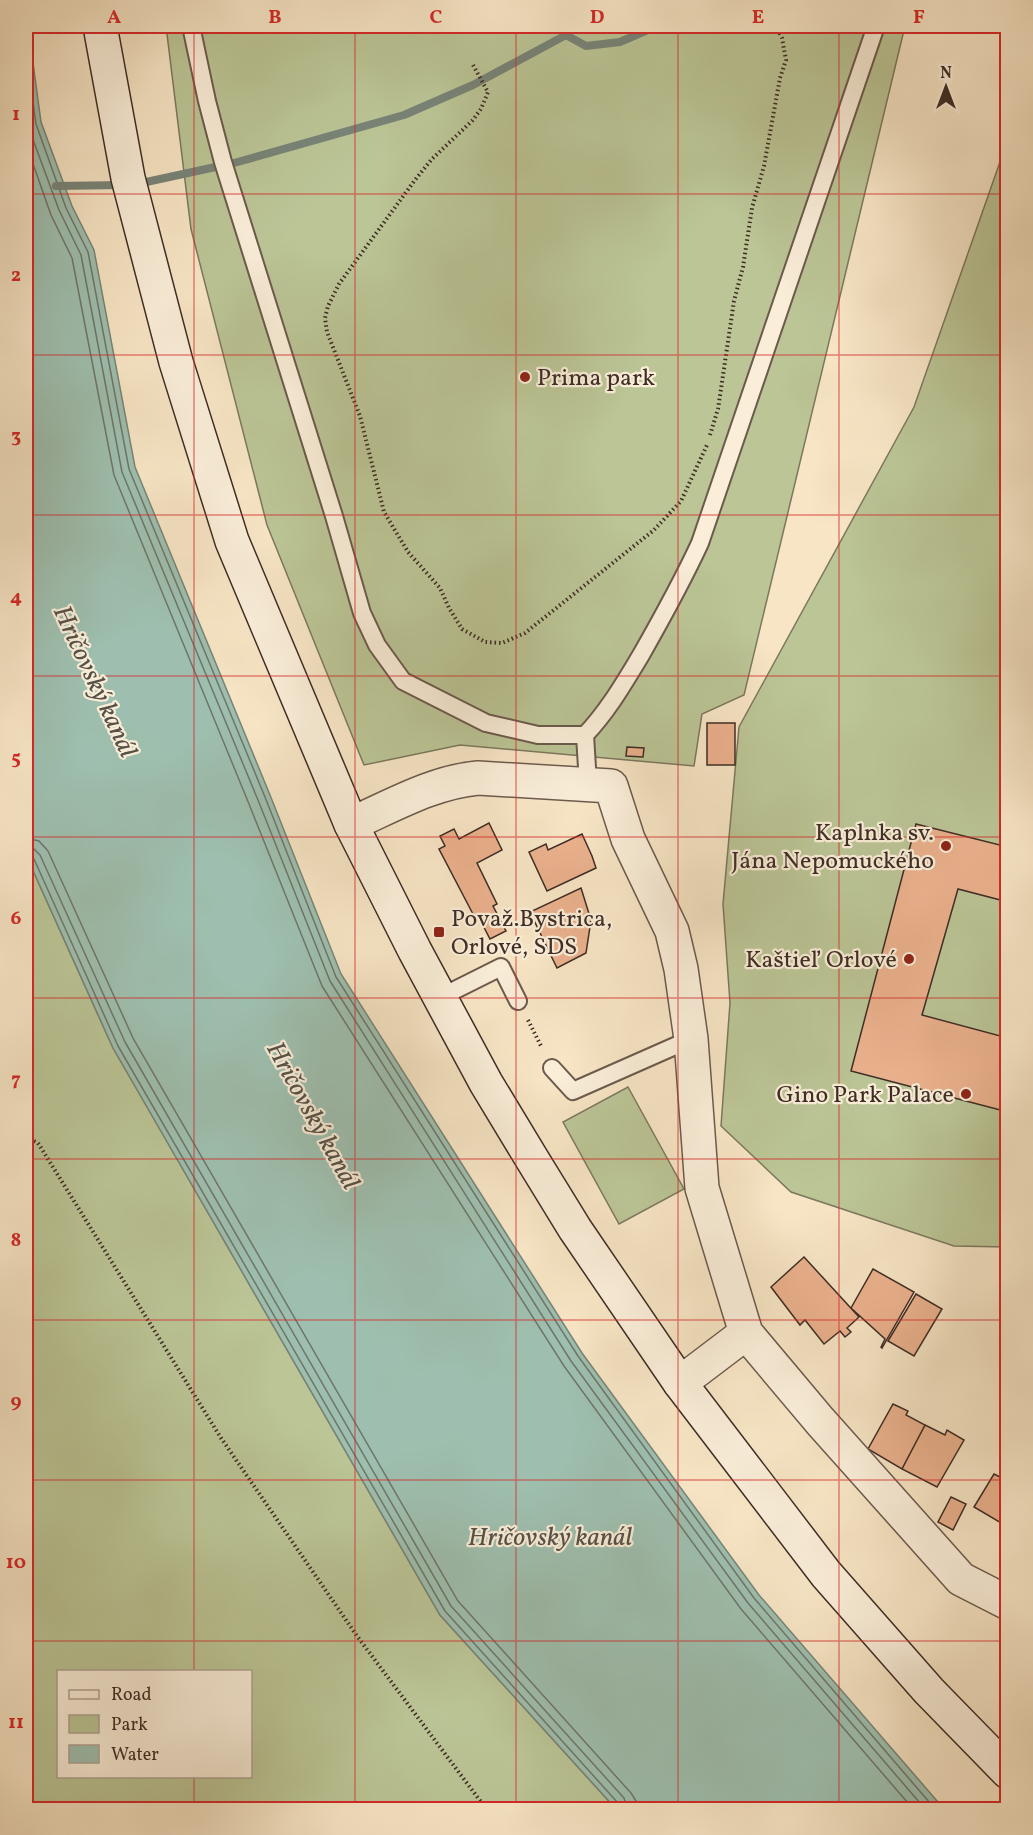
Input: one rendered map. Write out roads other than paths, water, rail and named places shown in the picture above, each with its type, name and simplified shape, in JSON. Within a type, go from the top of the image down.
[{"type":"main road","points":[[100,26],[128,178],[176,362],[232,541],[351,824],[439,998],[486,1083],[574,1229],[680,1383],[826,1574],[929,1691],[1008,1772]]},
{"type":"main road","points":[[351,824],[435,786],[459,780],[478,778],[611,786],[628,839],[672,931],[681,969],[691,1039],[702,1188],[746,1333],[820,1421],[961,1579],[1008,1603]]},
{"type":"main road","points":[[680,1383],[746,1333]]},
{"type":"lane","points":[[191,26],[223,162],[334,516],[362,613],[377,645],[403,681],[486,723],[538,735],[585,735],[604,715],[674,597],[700,543],[876,26]]},
{"type":"lane","points":[[585,735],[588,784]]},
{"type":"lane","points":[[439,998],[501,967],[518,1001]]},
{"type":"lane","points":[[552,1068],[573,1091],[691,1039]]},
{"type":"water","name":"Hričovský kanál","points":[[26,26],[28,26],[41,122],[72,206],[94,250],[135,467],[341,974],[582,1353],[759,1595],[944,1809],[616,1809],[440,1615],[113,1048],[26,855]]},
{"type":"waterway","points":[[137,184],[234,163],[404,115],[473,85],[566,35],[586,46],[620,42],[657,26]]},
{"type":"waterway","points":[[56,186],[124,185]]},
{"type":"place","name":"Prima park","points":[[525,377]]},
{"type":"place","name":"Kaplnka sv. Jána Nepomuckého","points":[[946,846]]},
{"type":"place","name":"Považ.Bystrica, Orlové, SDS","points":[[439,932]]},
{"type":"place","name":"Kaštieľ Orlové","points":[[909,959]]},
{"type":"place","name":"Gino Park Palace","points":[[966,1094]]}]
